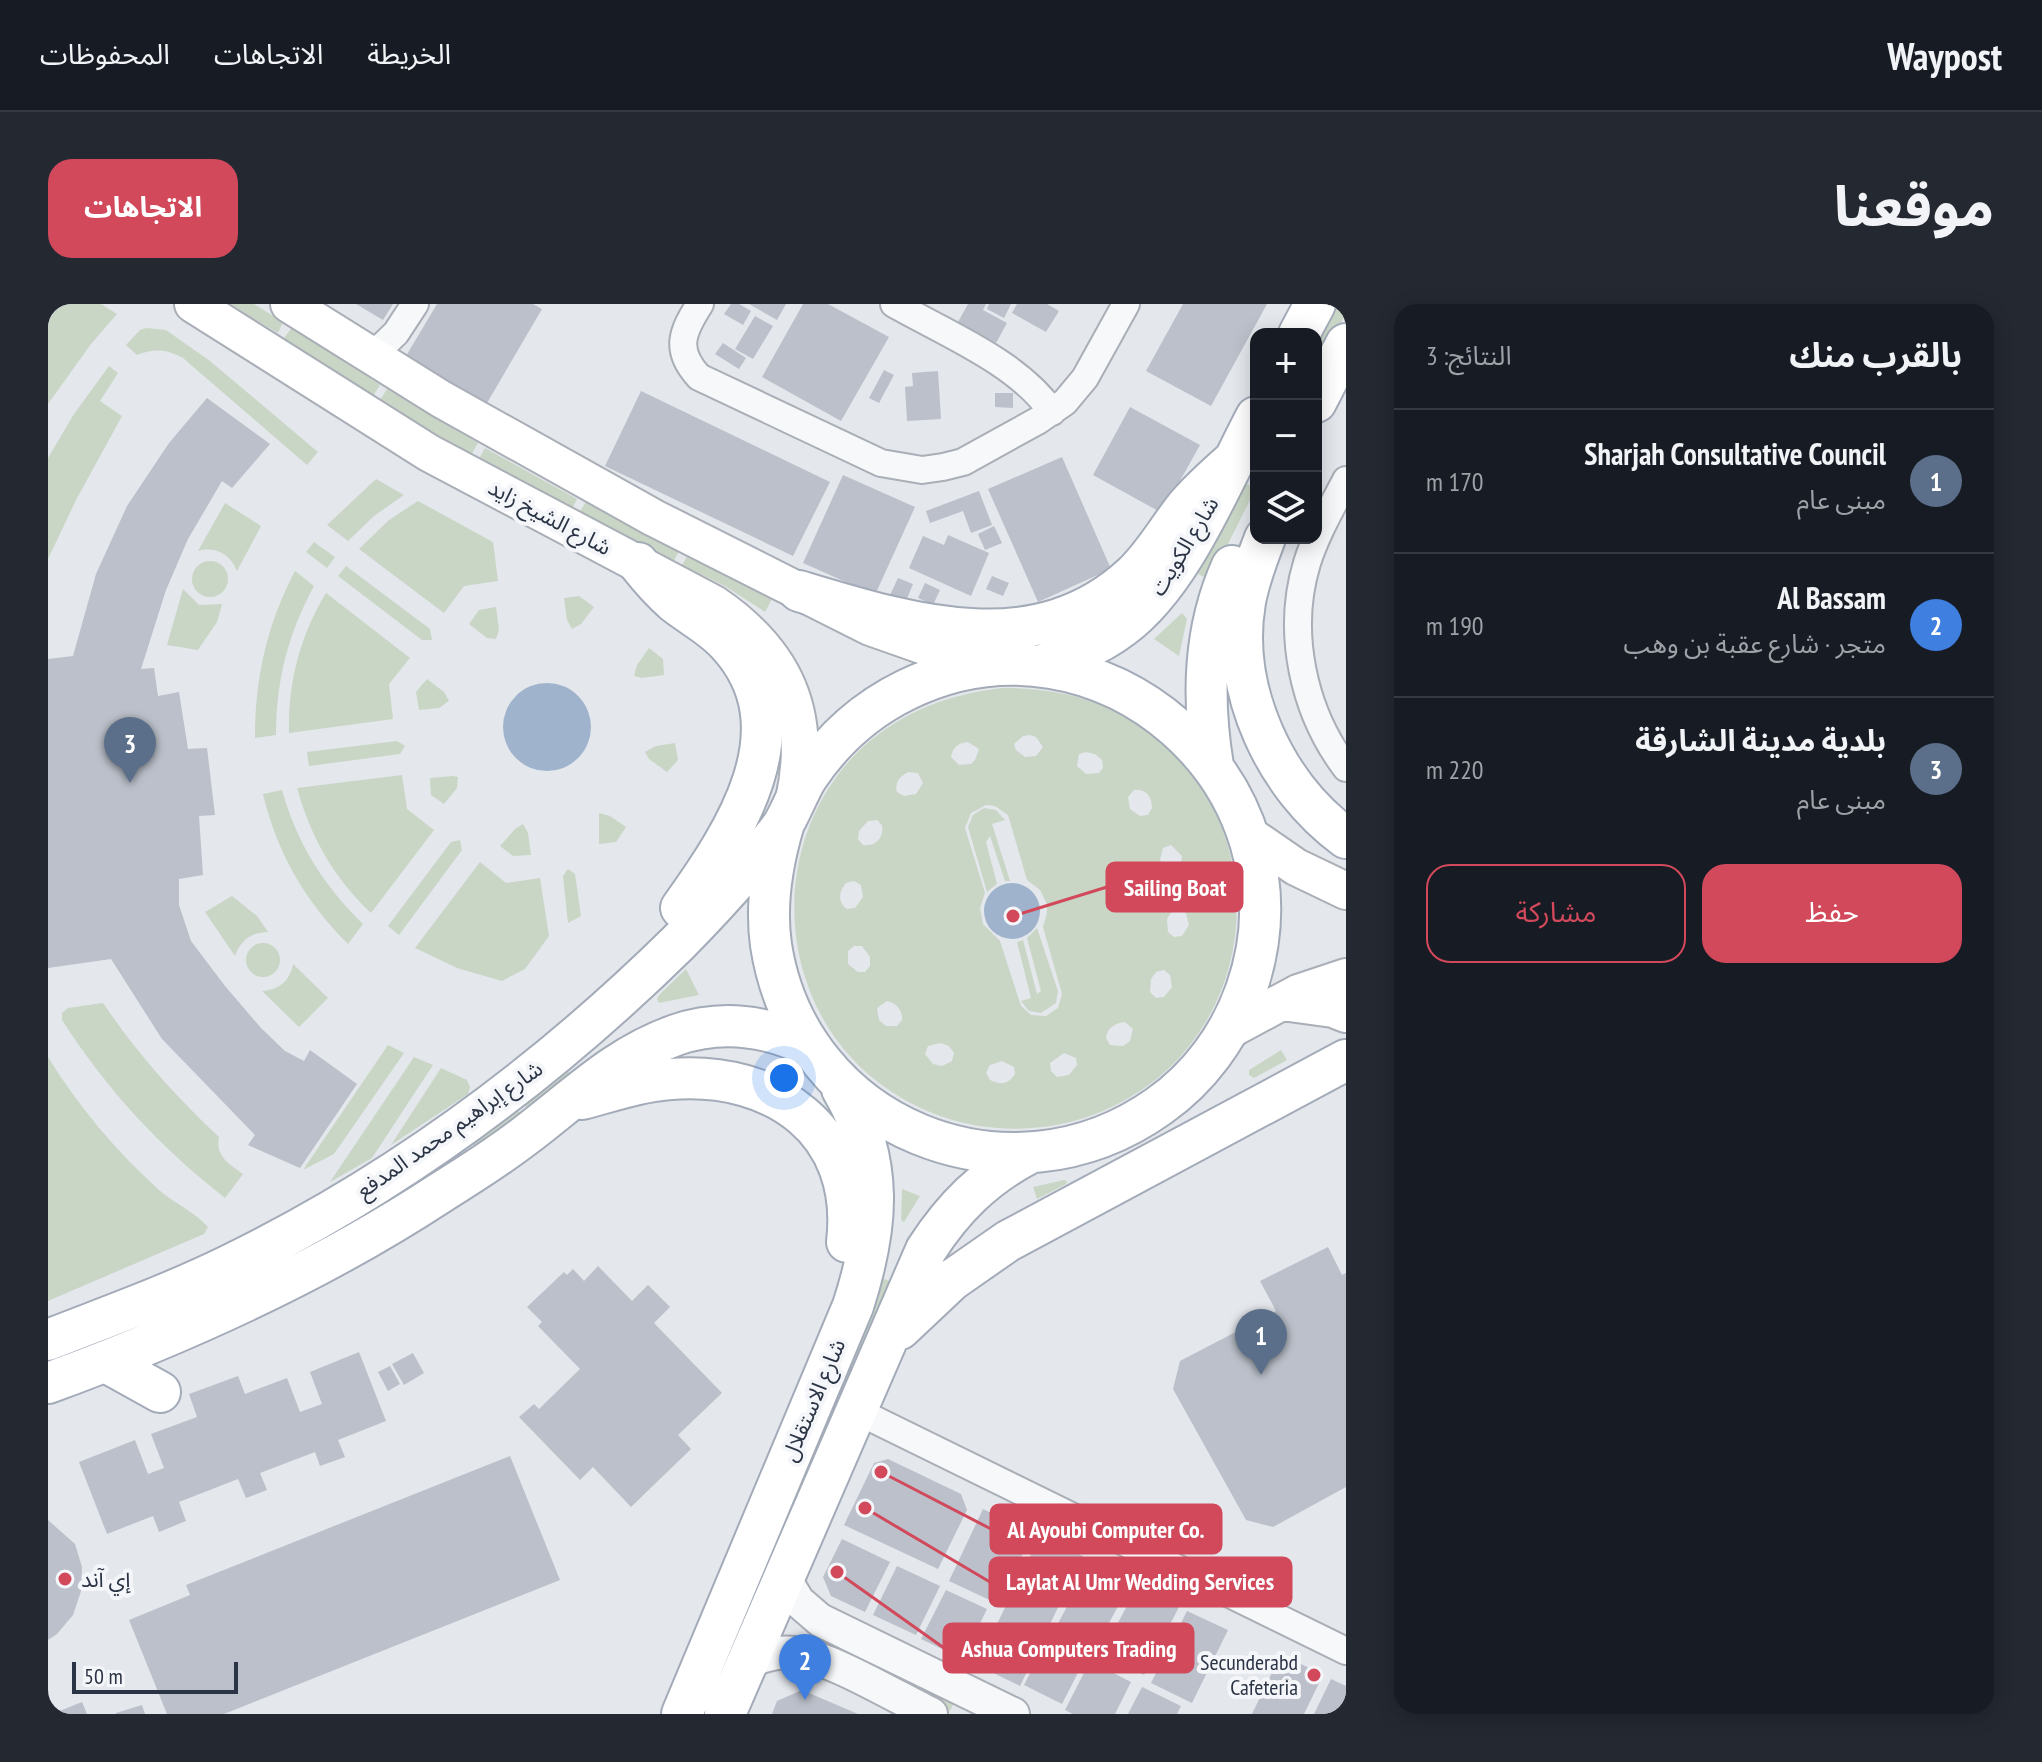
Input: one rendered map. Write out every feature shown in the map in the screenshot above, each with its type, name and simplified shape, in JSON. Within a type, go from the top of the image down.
[{"type":"main road","name":"شارع الشيخ زايد","points":[[193,304],[429,453],[714,604],[741,622],[765,646],[783,674],[795,704],[801,736],[801,770],[789,812]]},
{"type":"main road","points":[[289,304],[371,357],[582,480],[870,627],[984,667]]},
{"type":"main road","points":[[1302,328],[1315,304]]},
{"type":"main road","points":[[1317,400],[1346,344]]},
{"type":"main road","name":"شارع الكويت","points":[[1039,666],[1104,639],[1132,619],[1157,595],[1183,557],[1250,428]]},
{"type":"main road","points":[[799,591],[873,613],[937,627],[987,631],[1051,621],[1088,607],[1131,577],[1195,496],[1233,461]]},
{"type":"main road","points":[[1213,766],[1206,710],[1210,641],[1219,600],[1250,530]]},
{"type":"main road","points":[[1263,544],[1249,581],[1245,603],[1242,643],[1249,690],[1268,743],[1282,768],[1317,813],[1346,838]]},
{"type":"main road","points":[[576,1037],[658,942],[712,866],[732,831],[757,772],[762,750],[760,704],[742,661],[715,632],[665,594],[638,563]]},
{"type":"main road","points":[[1039,666],[1082,675],[1124,691],[1173,723],[1213,766],[1233,799],[1248,834],[1259,890],[1257,947],[1246,991],[1226,1032],[1190,1080],[1142,1118],[1087,1143],[1028,1154],[975,1151],[924,1137],[877,1113],[836,1078],[811,1047],[784,995],[770,938],[770,880],[789,812],[819,761],[852,725],[914,686],[936,678],[984,667],[1039,666]]},
{"type":"main road","name":"شارع إبراهيم محمد المدفع","points":[[48,1340],[211,1274],[288,1235],[445,1137],[576,1037],[686,935],[789,812]]},
{"type":"main road","points":[[1248,834],[1296,867],[1346,891]]},
{"type":"main road","points":[[1226,1032],[1280,1001],[1346,977]]},
{"type":"main road","points":[[1280,1001],[1346,1014]]},
{"type":"main road","name":"شارع إبراهيم محمد المدفع","points":[[48,1383],[106,1362],[249,1300],[340,1253],[461,1180],[525,1136],[584,1087],[628,1056],[653,1044],[704,1027],[760,1028],[787,1035],[811,1047]]},
{"type":"main road","points":[[880,1353],[926,1302],[1008,1241],[1346,1060]]},
{"type":"main road","points":[[563,1105],[646,1082],[697,1078],[772,1094],[805,1116],[818,1130],[835,1158],[848,1205],[847,1238],[830,1361]]},
{"type":"main road","name":"شارع الاستقلال","points":[[682,1714],[862,1279],[874,1220],[874,1196],[867,1146],[854,1111],[836,1078]]},
{"type":"main road","name":"شارع الاستقلال","points":[[725,1714],[926,1250],[962,1203],[988,1178],[1028,1154]]},
{"type":"main road","points":[[106,1362],[160,1392]]},
{"type":"street","points":[[371,357],[396,333],[415,304]]},
{"type":"street","points":[[700,304],[684,330],[682,343],[684,356],[699,377],[881,463],[922,470],[963,462],[1065,402],[1085,378],[1126,304]]},
{"type":"street","points":[[894,304],[1015,373],[1036,390],[1052,412]]},
{"type":"street","points":[[1346,480],[1314,542],[1307,563],[1299,599],[1298,625],[1303,676],[1311,703],[1334,752],[1346,768]]},
{"type":"street","points":[[48,1321],[87,1315],[103,1318]]},
{"type":"street","points":[[855,1410],[1346,1651]]},
{"type":"street","points":[[783,1576],[798,1601],[820,1620],[1013,1714]]},
{"type":"street","points":[[746,1663],[770,1654],[808,1655],[919,1711]]},
{"type":"green space","points":[[48,304],[101,304],[117,314],[48,404]]},
{"type":"green space","points":[[228,304],[254,304],[283,322],[278,333]]},
{"type":"green space","points":[[1337,304],[1346,304],[1346,313],[1322,358],[1322,332]]},
{"type":"green space","points":[[292,327],[380,385],[373,396],[284,338]]},
{"type":"green space","points":[[146,328],[166,330],[210,361],[318,452],[307,465],[183,358],[160,350],[137,355],[126,345]]},
{"type":"green space","points":[[109,366],[118,373],[100,401],[122,416],[48,559],[48,458],[74,414]]},
{"type":"green space","points":[[387,389],[478,443],[471,455],[380,400]]},
{"type":"green space","points":[[485,448],[577,499],[571,511],[479,459]]},
{"type":"green space","points":[[376,479],[404,495],[374,516],[348,541],[327,525]]},
{"type":"green space","points":[[1244,483],[1250,486],[1250,500],[1210,580],[1198,574]]},
{"type":"green space","points":[[418,501],[493,542],[498,581],[464,586],[444,613],[359,549],[389,520]]},
{"type":"green space","points":[[586,502],[679,551],[673,563],[579,513]]},
{"type":"green space","points":[[225,503],[261,526],[237,571],[222,553],[198,551]]},
{"type":"green space","points":[[314,542],[335,557],[327,568],[306,552]]},
{"type":"green space","points":[[688,555],[772,599],[765,612],[725,586],[682,565]]},
{"type":"green space","points":[[210,561],[223,566],[228,579],[223,592],[210,597],[197,592],[192,579],[197,566]]},
{"type":"green space","points":[[346,566],[430,629],[432,640],[422,640],[338,576]]},
{"type":"green space","points":[[295,571],[314,586],[285,658],[278,696],[276,735],[255,738],[257,694],[264,652],[277,611]]},
{"type":"green space","points":[[183,589],[199,605],[222,604],[217,622],[198,650],[167,645]]},
{"type":"green space","points":[[326,593],[410,658],[389,684],[393,719],[289,733],[297,660],[309,626]]},
{"type":"green space","points":[[579,596],[594,607],[581,624],[572,629],[567,620],[564,598]]},
{"type":"green space","points":[[496,607],[499,630],[496,639],[487,638],[469,624],[479,610]]},
{"type":"green space","points":[[1182,613],[1187,619],[1179,656],[1154,639]]},
{"type":"green space","points":[[649,648],[663,659],[664,675],[634,676],[637,665]]},
{"type":"green space","points":[[427,679],[444,692],[449,701],[439,708],[419,710],[416,692]]},
{"type":"green space","points":[[1002,688],[1041,690],[1078,697],[1114,710],[1147,730],[1185,765],[1213,806],[1230,852],[1237,900],[1233,949],[1219,996],[1194,1039],[1159,1077],[1099,1113],[1066,1123],[1013,1129],[958,1122],[924,1110],[892,1092],[853,1059],[823,1019],[804,974],[795,927],[796,878],[808,830],[830,786],[863,747],[894,723],[928,706]],"holes":[[[1030,735],[1036,737],[1043,747],[1036,756],[1025,757],[1014,744],[1023,736]],[[968,742],[979,749],[971,764],[959,765],[951,757],[959,745]],[[1086,752],[1102,760],[1103,768],[1099,773],[1086,774],[1077,766],[1079,754]],[[909,772],[918,773],[923,783],[916,794],[904,796],[896,788],[901,777]],[[1134,790],[1145,792],[1151,800],[1152,808],[1148,815],[1140,816],[1130,809],[1128,797]],[[986,805],[995,806],[1008,815],[1027,880],[1040,890],[1047,904],[1043,927],[1062,994],[1058,1008],[1046,1016],[1031,1015],[1021,1006],[1000,941],[983,924],[980,908],[985,893],[965,828],[971,813]],[[877,820],[882,825],[882,834],[875,843],[863,845],[858,839],[859,831],[868,821]],[[1171,845],[1182,856],[1180,869],[1174,873],[1166,872],[1160,860],[1163,848]],[[854,881],[861,885],[863,897],[855,908],[847,909],[844,906],[840,900],[846,883]],[[1180,909],[1186,913],[1189,925],[1182,936],[1174,937],[1168,932],[1167,919],[1172,911]],[[854,946],[862,946],[870,957],[870,966],[865,972],[858,972],[848,964],[848,951]],[[1164,970],[1170,975],[1172,987],[1164,997],[1156,998],[1150,992],[1151,979],[1156,972]],[[887,1001],[898,1008],[902,1020],[897,1026],[886,1026],[879,1020],[877,1008]],[[1125,1022],[1133,1029],[1130,1041],[1123,1046],[1110,1045],[1106,1038],[1112,1027]],[[940,1043],[949,1046],[954,1053],[952,1061],[942,1066],[933,1064],[925,1054],[928,1046]],[[1064,1053],[1076,1058],[1077,1065],[1069,1075],[1057,1077],[1051,1071],[1050,1063]],[[1002,1061],[1014,1067],[1015,1074],[1007,1082],[990,1080],[986,1073],[990,1065]]]},
{"type":"green space","points":[[397,741],[405,746],[400,754],[309,766],[307,752]]},
{"type":"green space","points":[[675,743],[678,760],[667,772],[649,759],[645,752],[656,746]]},
{"type":"green space","points":[[402,775],[407,809],[434,830],[371,913],[346,886],[325,856],[309,824],[297,788]]},
{"type":"green space","points":[[458,777],[457,788],[444,804],[431,795],[430,778]]},
{"type":"green space","points":[[282,790],[295,828],[313,862],[363,924],[348,944],[306,893],[276,836],[263,794]]},
{"type":"green space","points":[[984,808],[996,810],[1005,820],[992,824],[1010,881],[1005,881],[990,836],[986,842],[997,884],[987,892],[968,827],[973,815]]},
{"type":"green space","points":[[599,813],[610,816],[626,827],[616,842],[599,844]]},
{"type":"green space","points":[[523,824],[528,833],[531,855],[513,856],[500,846]]},
{"type":"green space","points":[[460,840],[462,850],[399,935],[388,926],[451,842]]},
{"type":"green space","points":[[480,862],[506,883],[540,878],[549,936],[525,969],[502,981],[457,968],[415,948]]},
{"type":"green space","points":[[568,869],[575,874],[581,916],[568,923],[563,876]]},
{"type":"green space","points":[[232,896],[257,916],[268,932],[247,938],[235,956],[205,912]]},
{"type":"green space","points":[[1037,928],[1058,991],[1056,1003],[1041,1013],[1029,1011],[1021,1001],[1031,998],[1017,942],[1023,940],[1037,994],[1041,991],[1027,938]]},
{"type":"green space","points":[[263,943],[275,948],[280,960],[275,972],[263,977],[251,972],[246,960],[251,948]]},
{"type":"green space","points":[[293,964],[328,998],[299,1027],[262,991],[283,984]]},
{"type":"green space","points":[[686,969],[699,995],[659,1003],[659,995]]},
{"type":"green space","points":[[103,1003],[157,1073],[219,1137],[219,1149],[224,1159],[243,1174],[225,1198],[178,1159],[136,1116],[97,1070],[62,1020],[62,1013],[68,1008]]},
{"type":"green space","points":[[388,1045],[404,1053],[334,1154],[303,1170]]},
{"type":"green space","points":[[1281,1050],[1287,1060],[1254,1078],[1249,1075],[1249,1070]]},
{"type":"green space","points":[[48,1057],[85,1110],[128,1160],[159,1190],[208,1227],[204,1234],[48,1301]]},
{"type":"green space","points":[[414,1057],[433,1065],[372,1158],[330,1182]]},
{"type":"green space","points":[[564,1066],[571,1075],[528,1109],[521,1100]]},
{"type":"green space","points":[[441,1068],[467,1080],[470,1087],[468,1094],[391,1145]]},
{"type":"green space","points":[[515,1105],[521,1115],[474,1146],[468,1137]]},
{"type":"green space","points":[[1064,1180],[1066,1184],[1037,1199],[1033,1187]]},
{"type":"green space","points":[[902,1189],[920,1196],[904,1222],[901,1220]]},
{"type":"green space","points":[[879,1277],[892,1282],[859,1358],[846,1353]]},
{"type":"green space","points":[[844,1361],[856,1366],[819,1451],[807,1446]]},
{"type":"green space","points":[[882,1663],[955,1701],[950,1711],[876,1673]]},
{"type":"water","points":[[547,683],[564,687],[578,696],[587,710],[591,727],[587,744],[578,758],[564,767],[547,771],[530,767],[516,758],[507,744],[503,727],[507,710],[516,696],[530,687]]},
{"type":"water","points":[[1012,883],[1032,891],[1040,911],[1032,931],[1012,939],[992,931],[984,911],[992,891]]},
{"type":"building","points":[[356,304],[393,304],[383,320]]},
{"type":"building","points":[[437,304],[533,304],[542,309],[487,403],[406,356]]},
{"type":"building","points":[[731,304],[739,304],[751,311],[743,325],[724,314]]},
{"type":"building","points":[[749,304],[786,304],[777,320]]},
{"type":"building","points":[[803,304],[828,304],[889,337],[841,421],[762,377]]},
{"type":"building","points":[[968,304],[986,304],[983,310],[1007,323],[996,343],[958,322]]},
{"type":"building","points":[[989,304],[1011,304],[1004,318],[987,309]]},
{"type":"building","points":[[1017,304],[1047,304],[1059,311],[1046,332],[1012,313]]},
{"type":"building","points":[[1183,304],[1267,304],[1254,328],[1250,328],[1250,335],[1211,406],[1146,371]]},
{"type":"building","points":[[755,316],[773,326],[753,359],[735,349]]},
{"type":"building","points":[[723,343],[746,358],[739,369],[715,354]]},
{"type":"building","points":[[884,370],[894,375],[879,403],[869,398]]},
{"type":"building","points":[[938,371],[941,419],[907,421],[905,387],[913,386],[912,373]]},
{"type":"building","points":[[641,391],[830,482],[793,556],[605,466]]},
{"type":"building","points":[[995,393],[1013,393],[1013,408],[995,407]]},
{"type":"building","points":[[207,398],[270,444],[232,488],[222,481],[188,539],[166,590],[141,669],[154,668],[158,696],[179,692],[188,749],[207,748],[215,815],[199,816],[203,875],[179,879],[179,905],[191,941],[225,986],[285,1051],[304,1061],[310,1050],[357,1084],[300,1168],[248,1145],[255,1135],[162,1039],[111,959],[48,968],[48,659],[73,656],[96,574],[127,506],[169,443]]},
{"type":"building","points":[[1130,407],[1200,445],[1162,513],[1093,475]]},
{"type":"building","points":[[1062,457],[1111,569],[1038,602],[988,489]]},
{"type":"building","points":[[843,475],[915,507],[875,595],[803,563]]},
{"type":"building","points":[[979,491],[992,525],[971,533],[963,511],[930,523],[926,511]]},
{"type":"building","points":[[994,526],[1002,543],[985,550],[978,534]]},
{"type":"building","points":[[948,535],[989,553],[971,596],[909,568],[923,536],[944,545]]},
{"type":"building","points":[[992,576],[1009,583],[1003,596],[986,589]]},
{"type":"building","points":[[898,578],[913,584],[906,601],[890,595]]},
{"type":"building","points":[[925,583],[940,590],[933,605],[918,598]]},
{"type":"building","points":[[1328,1247],[1342,1275],[1346,1273],[1346,1487],[1273,1527],[1246,1520],[1173,1389],[1180,1361],[1276,1311],[1260,1281]]},
{"type":"building","points":[[598,1266],[632,1301],[648,1285],[670,1307],[654,1323],[722,1393],[678,1435],[691,1449],[631,1507],[593,1467],[580,1480],[519,1417],[534,1404],[539,1409],[580,1369],[538,1326],[542,1322],[527,1307],[564,1272],[567,1275],[573,1269],[584,1281]]},
{"type":"building","points":[[359,1352],[386,1421],[338,1440],[345,1457],[320,1466],[315,1452],[260,1473],[267,1490],[246,1498],[238,1479],[179,1502],[186,1521],[159,1532],[153,1516],[107,1534],[79,1462],[135,1440],[148,1474],[164,1468],[151,1434],[197,1417],[189,1394],[238,1376],[245,1394],[287,1378],[300,1412],[322,1404],[310,1372]]},
{"type":"building","points":[[413,1353],[424,1373],[404,1385],[392,1364]]},
{"type":"building","points":[[390,1366],[400,1384],[388,1391],[378,1372]]},
{"type":"building","points":[[510,1456],[560,1580],[224,1714],[167,1714],[129,1620],[190,1595],[186,1585]]},
{"type":"building","points":[[888,1459],[961,1494],[967,1510],[938,1569],[844,1525],[874,1463]]},
{"type":"building","points":[[983,1509],[1033,1533],[998,1604],[949,1581]]},
{"type":"building","name":"إي آند","points":[[48,1520],[75,1544],[82,1567],[81,1591],[73,1615],[48,1640]]},
{"type":"building","points":[[1040,1536],[1083,1556],[1020,1686],[977,1665]]},
{"type":"building","points":[[842,1539],[890,1562],[865,1612],[831,1596],[823,1577]]},
{"type":"building","points":[[1091,1561],[1131,1582],[1094,1651],[1054,1631]]},
{"type":"building","points":[[897,1566],[940,1586],[916,1635],[873,1615]]},
{"type":"building","points":[[1138,1585],[1179,1607],[1144,1675],[1102,1653]]},
{"type":"building","points":[[946,1590],[987,1609],[963,1659],[921,1639]]},
{"type":"building","points":[[1187,1611],[1228,1630],[1192,1703],[1151,1683]]},
{"type":"building","points":[[1048,1638],[1086,1657],[1062,1704],[1024,1685]]},
{"type":"building","points":[[1281,1654],[1323,1675],[1304,1714],[1252,1714]]},
{"type":"building","points":[[1090,1661],[1131,1682],[1115,1714],[1073,1714],[1065,1710]]},
{"type":"building","points":[[1331,1679],[1346,1686],[1346,1714],[1314,1714]]},
{"type":"building","points":[[1142,1687],[1181,1706],[1177,1714],[1128,1714]]},
{"type":"building","points":[[802,1690],[858,1714],[772,1714],[777,1701]]},
{"type":"building","points":[[82,1702],[87,1714],[52,1714]]},
{"type":"building","points":[[142,1705],[145,1714],[116,1714],[116,1713]]},
{"type":"place","name":"بلدية مدينة الشارقة","points":[[130,783]]},
{"type":"place","name":"Sailing Boat","points":[[1013,916]]},
{"type":"place","name":"Sharjah Consultative Council","points":[[1261,1375]]},
{"type":"place","name":"Al Ayoubi Computer Co.","points":[[881,1472]]},
{"type":"place","name":"Laylat Al Umr Wedding Services","points":[[865,1508]]},
{"type":"place","name":"Ashua Computers Trading","points":[[837,1572]]},
{"type":"place","name":"إي آند","points":[[65,1579]]},
{"type":"place","name":"Secunderabd Cafeteria","points":[[1314,1675]]},
{"type":"place","name":"Al Bassam","points":[[805,1700]]}]
